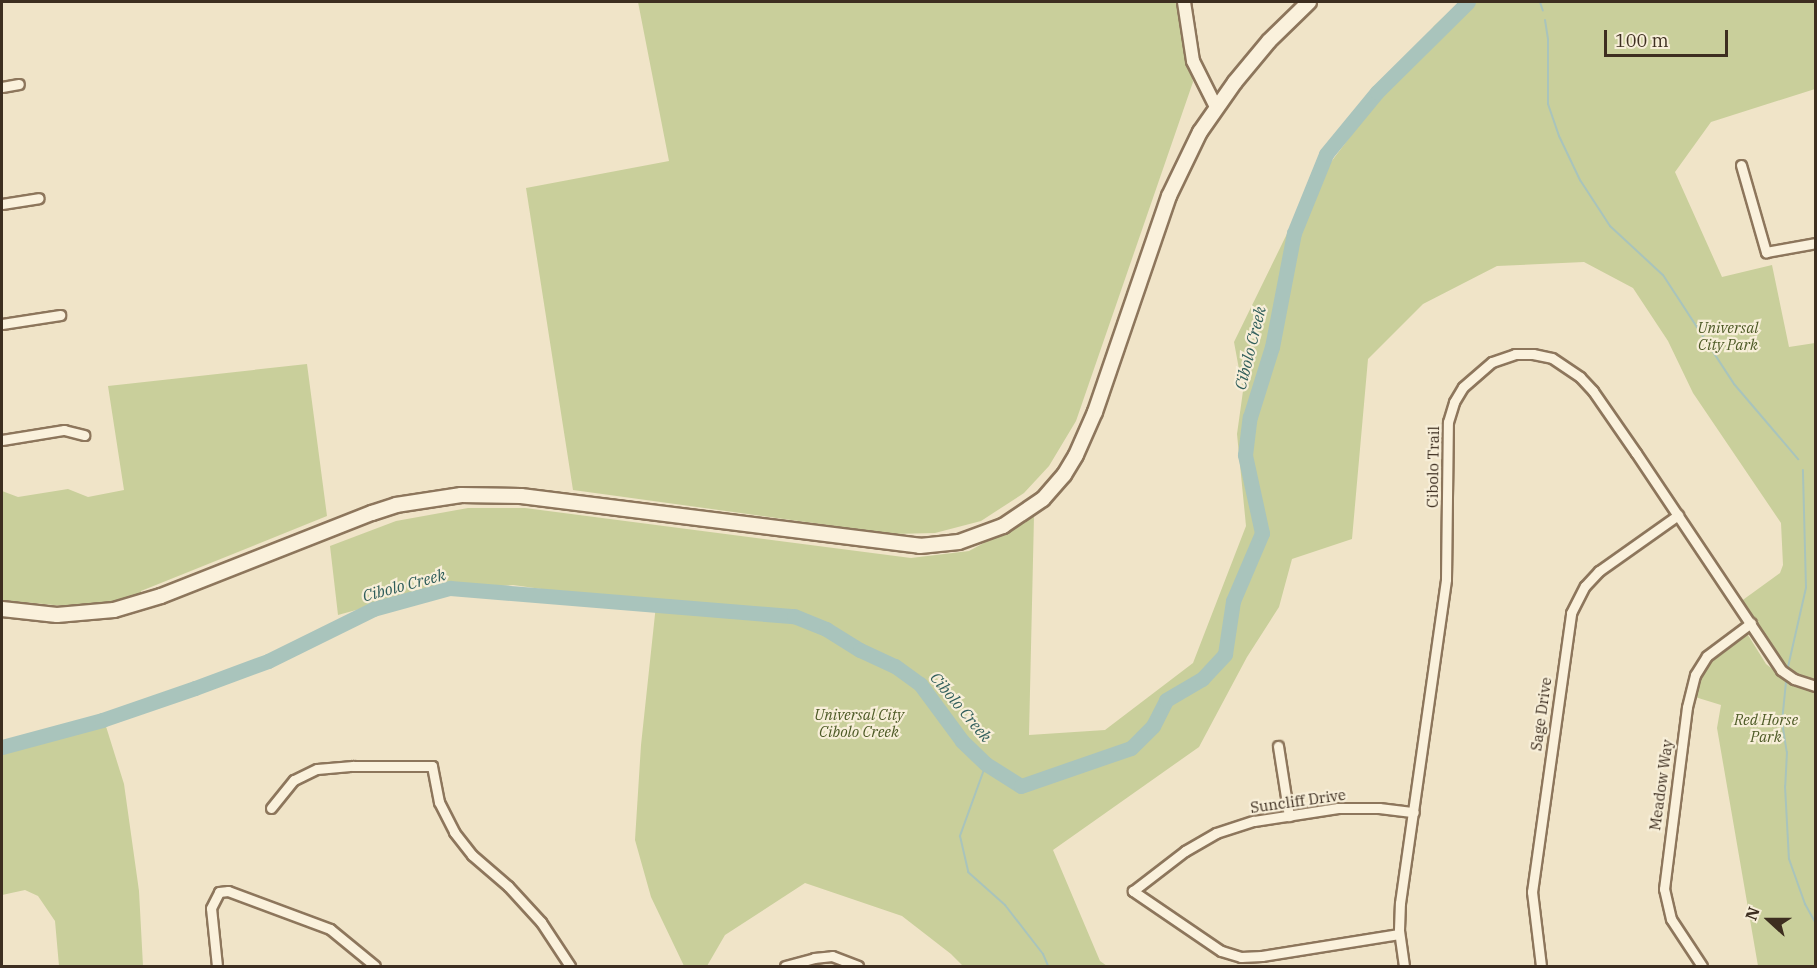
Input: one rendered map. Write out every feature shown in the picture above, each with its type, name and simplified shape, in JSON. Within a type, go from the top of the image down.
[{"type":"main road","points":[[2,609],[57,615],[114,610],[172,592],[380,511],[428,499],[461,495],[521,496],[901,545],[959,543],[986,533],[1013,520],[1043,499],[1064,475],[1076,455],[1095,412],[1169,196],[1190,149],[1216,107],[1269,41],[1310,2]]},
{"type":"street","points":[[1184,2],[1193,61],[1216,107]]},
{"type":"street","points":[[2,87],[19,84]]},
{"type":"street","points":[[1741,165],[1766,252],[1815,243]]},
{"type":"street","points":[[2,204],[39,198]]},
{"type":"street","points":[[2,324],[60,315]]},
{"type":"street","name":"Cibolo Trail","points":[[1404,966],[1399,934],[1400,903],[1446,579],[1448,422],[1463,387],[1492,362],[1515,354],[1533,354],[1552,358],[1564,365],[1593,391],[1781,670],[1801,682],[1815,686]]},
{"type":"street","points":[[2,440],[64,430],[84,435]]},
{"type":"street","name":"Sage Drive","points":[[1541,966],[1532,892],[1571,614],[1586,586],[1599,571],[1678,515]]},
{"type":"street","name":"Meadow Way","points":[[1702,966],[1671,919],[1664,889],[1689,690],[1699,668],[1716,647],[1750,623]]},
{"type":"street","points":[[1278,746],[1289,816]]},
{"type":"street","points":[[271,808],[294,780],[317,769],[353,766],[432,766],[439,802],[454,832],[472,855],[508,886],[541,922],[570,966]]},
{"type":"street","name":"Suncliff Drive","points":[[1399,934],[1262,956],[1240,957],[1221,951],[1133,891],[1185,851],[1215,833],[1254,821],[1360,808],[1414,812]]},
{"type":"street","points":[[217,966],[211,908],[217,889],[330,929],[375,966]]},
{"type":"street","points":[[785,966],[832,956],[858,966]]},
{"type":"green space","points":[[638,2],[1180,2],[1193,82],[1076,421],[1049,466],[1024,493],[981,521],[935,533],[894,534],[573,490],[526,188],[669,161]]},
{"type":"green space","name":"Universal City Cibolo Creek","points":[[1460,2],[1815,2],[1815,89],[1711,122],[1675,172],[1722,277],[1772,265],[1789,347],[1815,343],[1815,682],[1783,667],[1740,602],[1780,573],[1783,565],[1781,523],[1693,393],[1668,341],[1633,288],[1584,262],[1497,266],[1423,304],[1368,359],[1352,539],[1292,559],[1279,607],[1247,657],[1199,747],[1053,850],[1100,961],[1107,966],[963,966],[902,916],[805,883],[725,935],[707,966],[684,966],[651,897],[635,840],[641,745],[656,605],[513,585],[414,594],[338,615],[330,546],[396,521],[468,508],[525,508],[911,558],[969,551],[1034,516],[1029,735],[1105,730],[1193,663],[1246,526],[1237,434],[1243,391],[1234,342],[1306,195],[1434,26]]},
{"type":"green space","points":[[307,364],[327,516],[141,591],[141,596],[85,608],[2,600],[2,491],[18,497],[68,489],[88,497],[124,490],[108,386]]},
{"type":"green space","name":"Red Horse Park","points":[[1748,635],[1766,664],[1790,683],[1802,689],[1815,691],[1815,966],[1758,966],[1717,728],[1721,705],[1695,697],[1700,676],[1719,654]]},
{"type":"green space","points":[[104,720],[124,784],[139,891],[143,966],[59,966],[55,921],[38,896],[25,890],[2,895],[2,752],[75,732]]},
{"type":"waterway","name":"Cibolo Creek","points":[[2,747],[102,720],[195,688],[268,661],[373,609],[450,588],[794,616],[826,629],[860,650],[895,666],[920,684],[962,741],[986,764],[1021,786],[1131,748],[1153,726],[1166,700],[1202,679],[1225,654],[1233,601],[1262,533],[1245,455],[1250,417],[1272,347],[1294,233],[1326,154],[1377,92],[1468,2]]},
{"type":"waterway","points":[[1540,2],[1543,11]]},
{"type":"waterway","points":[[1545,20],[1548,40],[1548,104],[1559,136],[1580,180],[1610,226],[1663,275],[1734,384],[1798,459]]},
{"type":"waterway","points":[[1788,667],[1806,588],[1803,470]]},
{"type":"waterway","points":[[1786,682],[1782,722],[1787,752],[1785,786],[1789,859],[1805,904],[1816,924]]},
{"type":"waterway","points":[[986,764],[960,836],[968,872],[1005,905],[1043,954],[1048,966]]},
{"type":"park label","name":"Universal City Park","points":[[1728,336]]}]
